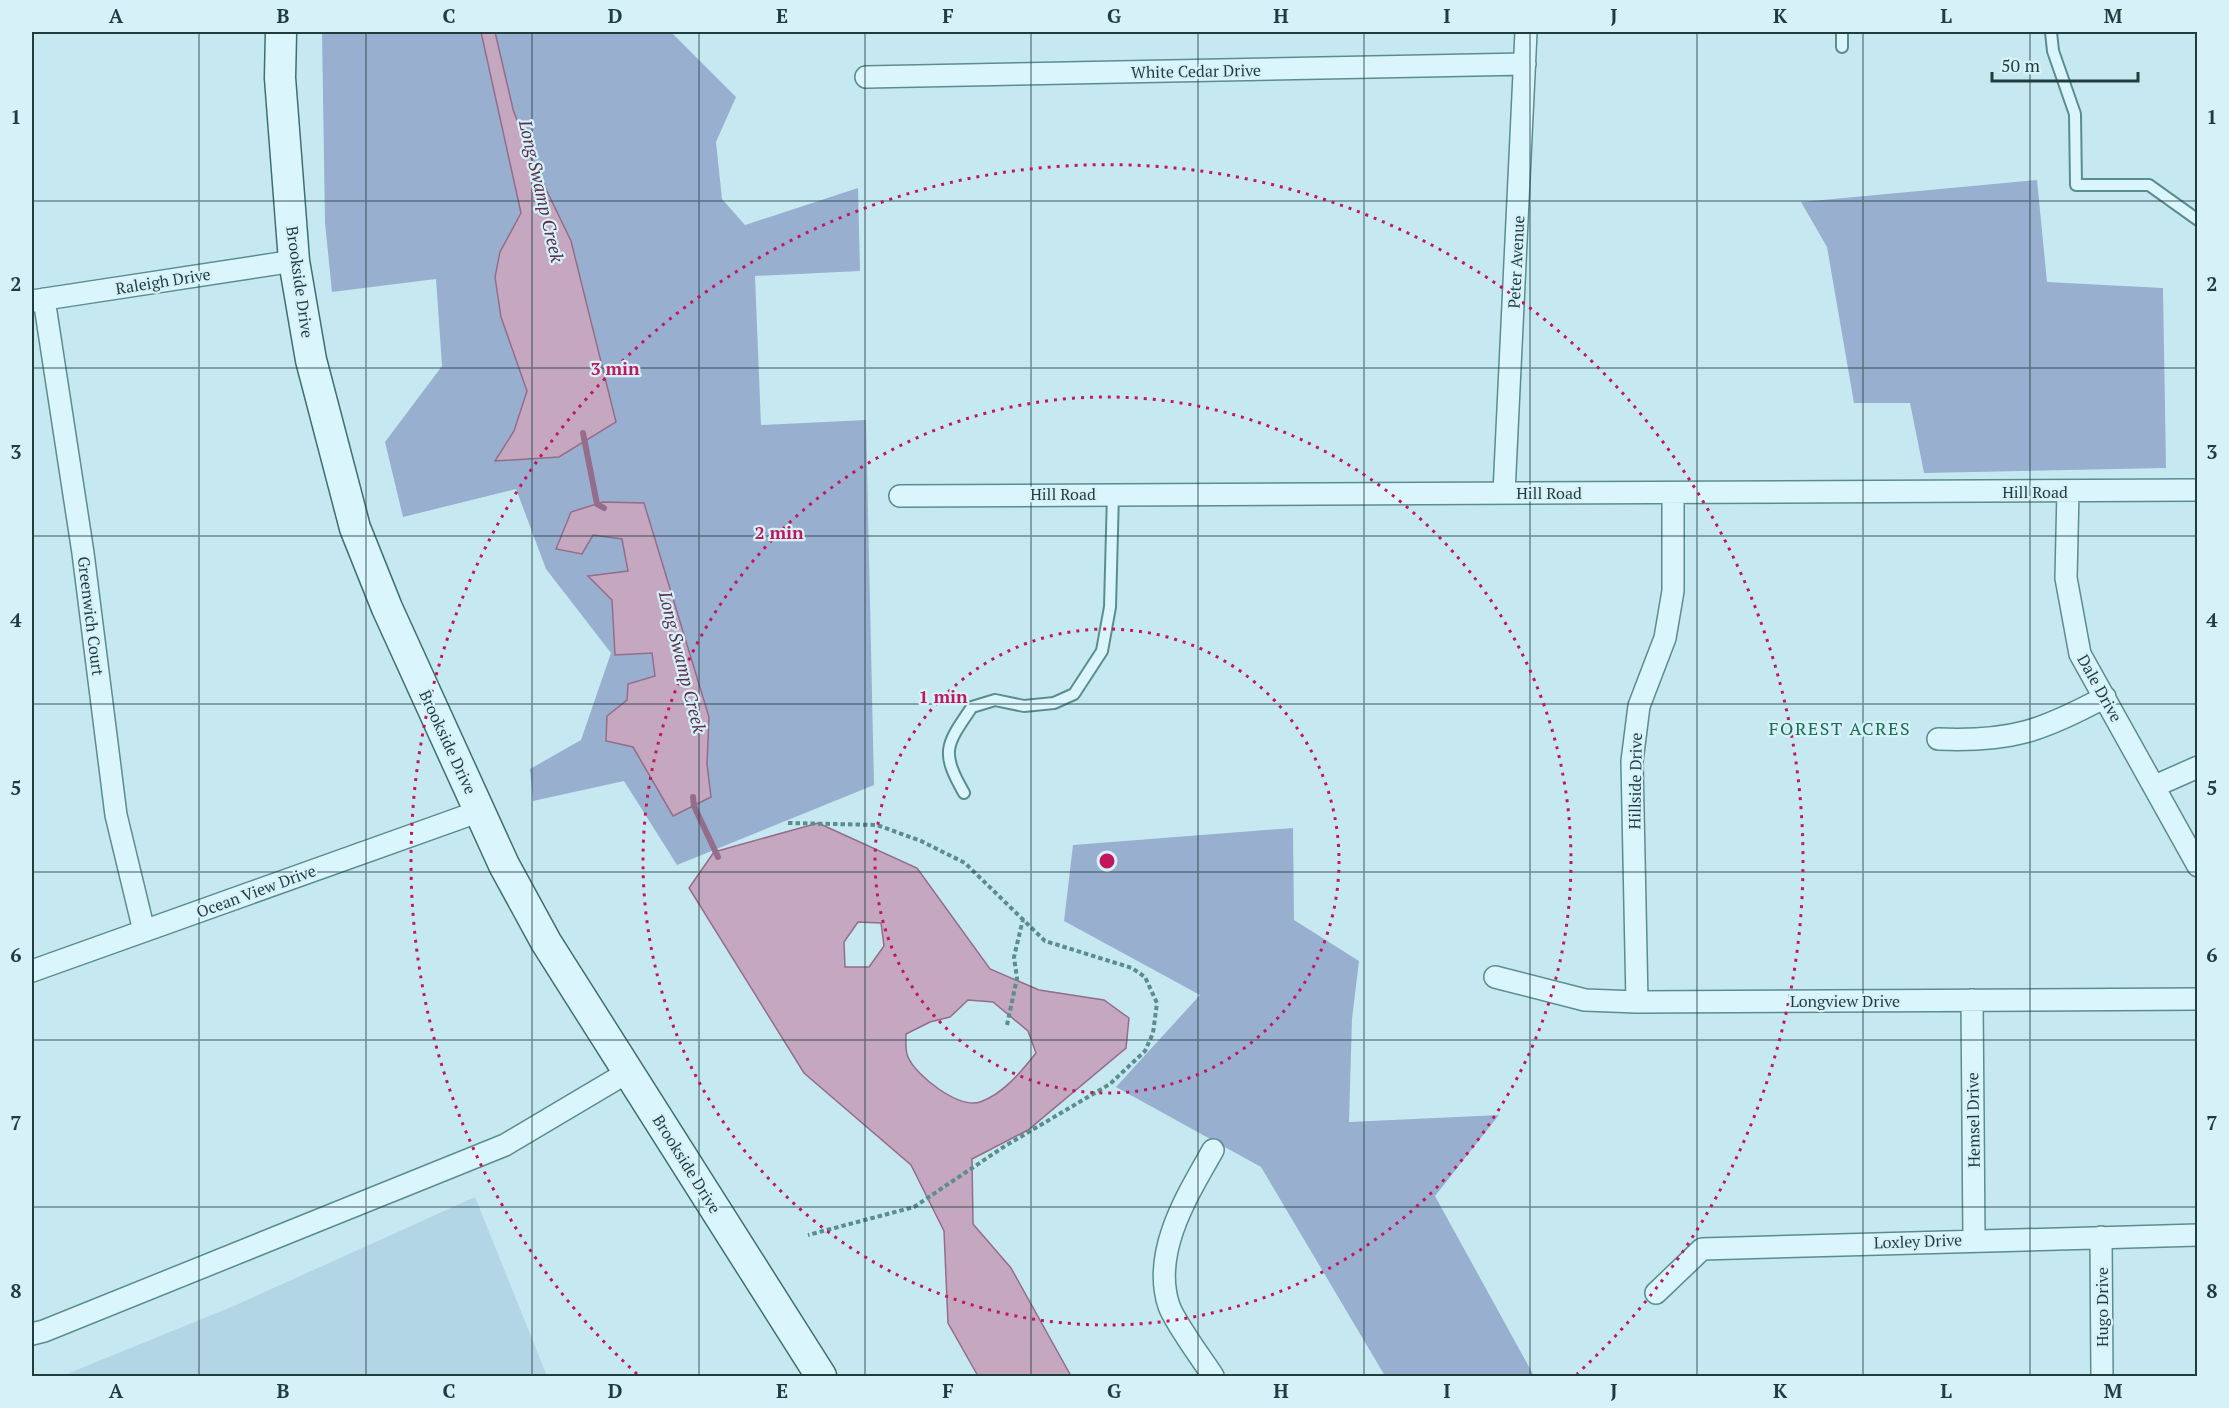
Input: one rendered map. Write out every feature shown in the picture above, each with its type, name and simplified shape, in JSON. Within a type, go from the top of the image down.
[{"type":"street","name":"Brookside Drive","points":[[281,32],[280,78],[294,261],[311,360],[355,528],[387,608],[480,811],[546,942],[821,1377]]},
{"type":"street","name":"Peter Avenue","points":[[1504,493],[1526,32]]},
{"type":"street","name":"White Cedar Drive","points":[[866,77],[1525,64]]},
{"type":"street","name":"Raleigh Drive","points":[[38,300],[294,261]]},
{"type":"street","name":"Greenwich Court","points":[[38,300],[82,553],[116,815],[144,931]]},
{"type":"street","name":"Hill Road","points":[[900,496],[2198,490]]},
{"type":"street","name":"Dale Drive","points":[[2068,492],[2066,578],[2071,618],[2080,654],[2198,866]]},
{"type":"street","name":"Hillside Drive","points":[[1637,1002],[1632,761],[1639,706],[1665,638],[1673,591],[1672,493]]},
{"type":"street","points":[[1938,739],[1974,741],[2016,736],[2055,724],[2105,697]]},
{"type":"street","points":[[2155,786],[2198,767]]},
{"type":"street","name":"Ocean View Drive","points":[[32,971],[480,811]]},
{"type":"street","name":"Longview Drive","points":[[1495,977],[1585,1000],[1637,1002],[2198,999]]},
{"type":"street","name":"Hemsel Drive","points":[[1972,1000],[1974,1239]]},
{"type":"street","points":[[32,1334],[505,1145],[628,1072]]},
{"type":"street","points":[[1213,1150],[1187,1196],[1167,1251],[1165,1271],[1169,1306],[1213,1377]]},
{"type":"street","name":"Loxley Drive","points":[[1656,1293],[1702,1249],[1974,1239],[2198,1235]]},
{"type":"street","name":"Hugo Drive","points":[[2101,1237],[2102,1377]]},
{"type":"lane","points":[[1842,32],[1842,47]]},
{"type":"lane","points":[[2051,32],[2053,51],[2075,114],[2076,184],[2149,185],[2198,220]]},
{"type":"lane","points":[[964,793],[948,765],[952,736],[972,707],[995,700],[1024,706],[1054,703],[1074,694],[1102,651],[1110,606],[1113,494]]},
{"type":"path","points":[[788,823],[877,825],[921,841],[965,863],[1045,941],[1132,968],[1153,991],[1157,1014],[1145,1051],[1110,1084],[1005,1146],[914,1207],[808,1235]]},
{"type":"path","points":[[1007,1025],[1017,978],[1014,957],[1023,919]]},
{"type":"shaded area","points":[[322,32],[671,32],[736,97],[716,142],[722,199],[745,225],[858,188],[860,271],[755,276],[761,425],[866,420],[874,785],[677,865],[624,781],[533,801],[530,769],[581,740],[611,653],[546,569],[516,489],[403,517],[385,442],[442,366],[436,279],[332,292],[325,223]]},
{"type":"shaded area","points":[[2037,180],[2047,282],[2163,288],[2166,468],[1924,473],[1910,403],[1854,403],[1827,247],[1801,202]]},
{"type":"shaded area","points":[[1293,828],[1294,920],[1359,961],[1352,1019],[1349,1122],[1499,1115],[1435,1196],[1534,1376],[1385,1376],[1261,1167],[1116,1087],[1200,995],[1064,921],[1073,845]]},
{"type":"shaded area","points":[[475,1197],[547,1376],[62,1376],[236,1305]]},
{"type":"water","points":[[481,32],[495,32],[513,109],[528,152],[571,241],[616,422],[559,457],[495,461],[514,431],[527,391],[501,317],[495,277],[500,252],[521,213]]},
{"type":"water","points":[[603,502],[644,503],[709,717],[707,764],[711,797],[673,816],[633,747],[606,741],[607,716],[627,700],[628,684],[655,676],[652,653],[615,655],[612,600],[588,576],[628,571],[622,539],[593,535],[582,554],[556,549],[571,512]]},
{"type":"water","points":[[818,823],[917,868],[990,969],[1039,990],[1104,1000],[1129,1018],[1126,1048],[1028,1130],[972,1159],[973,1224],[1011,1268],[1071,1376],[978,1376],[948,1323],[944,1231],[911,1165],[804,1073],[689,888],[714,852]],"holes":[[[858,922],[881,923],[884,946],[869,967],[845,967],[844,942]],[[968,1000],[993,1002],[1028,1031],[1036,1053],[1004,1088],[980,1102],[971,1103],[950,1096],[929,1081],[913,1065],[907,1055],[906,1046],[906,1034],[930,1022],[950,1017]]]},
{"type":"waterway","name":"Long Swamp Creek","points":[[583,433],[597,504],[604,508]]},
{"type":"waterway","name":"Long Swamp Creek","points":[[693,797],[694,806],[718,857]]},
{"type":"district","name":"FOREST ACRES","points":[[1840,728]]}]
